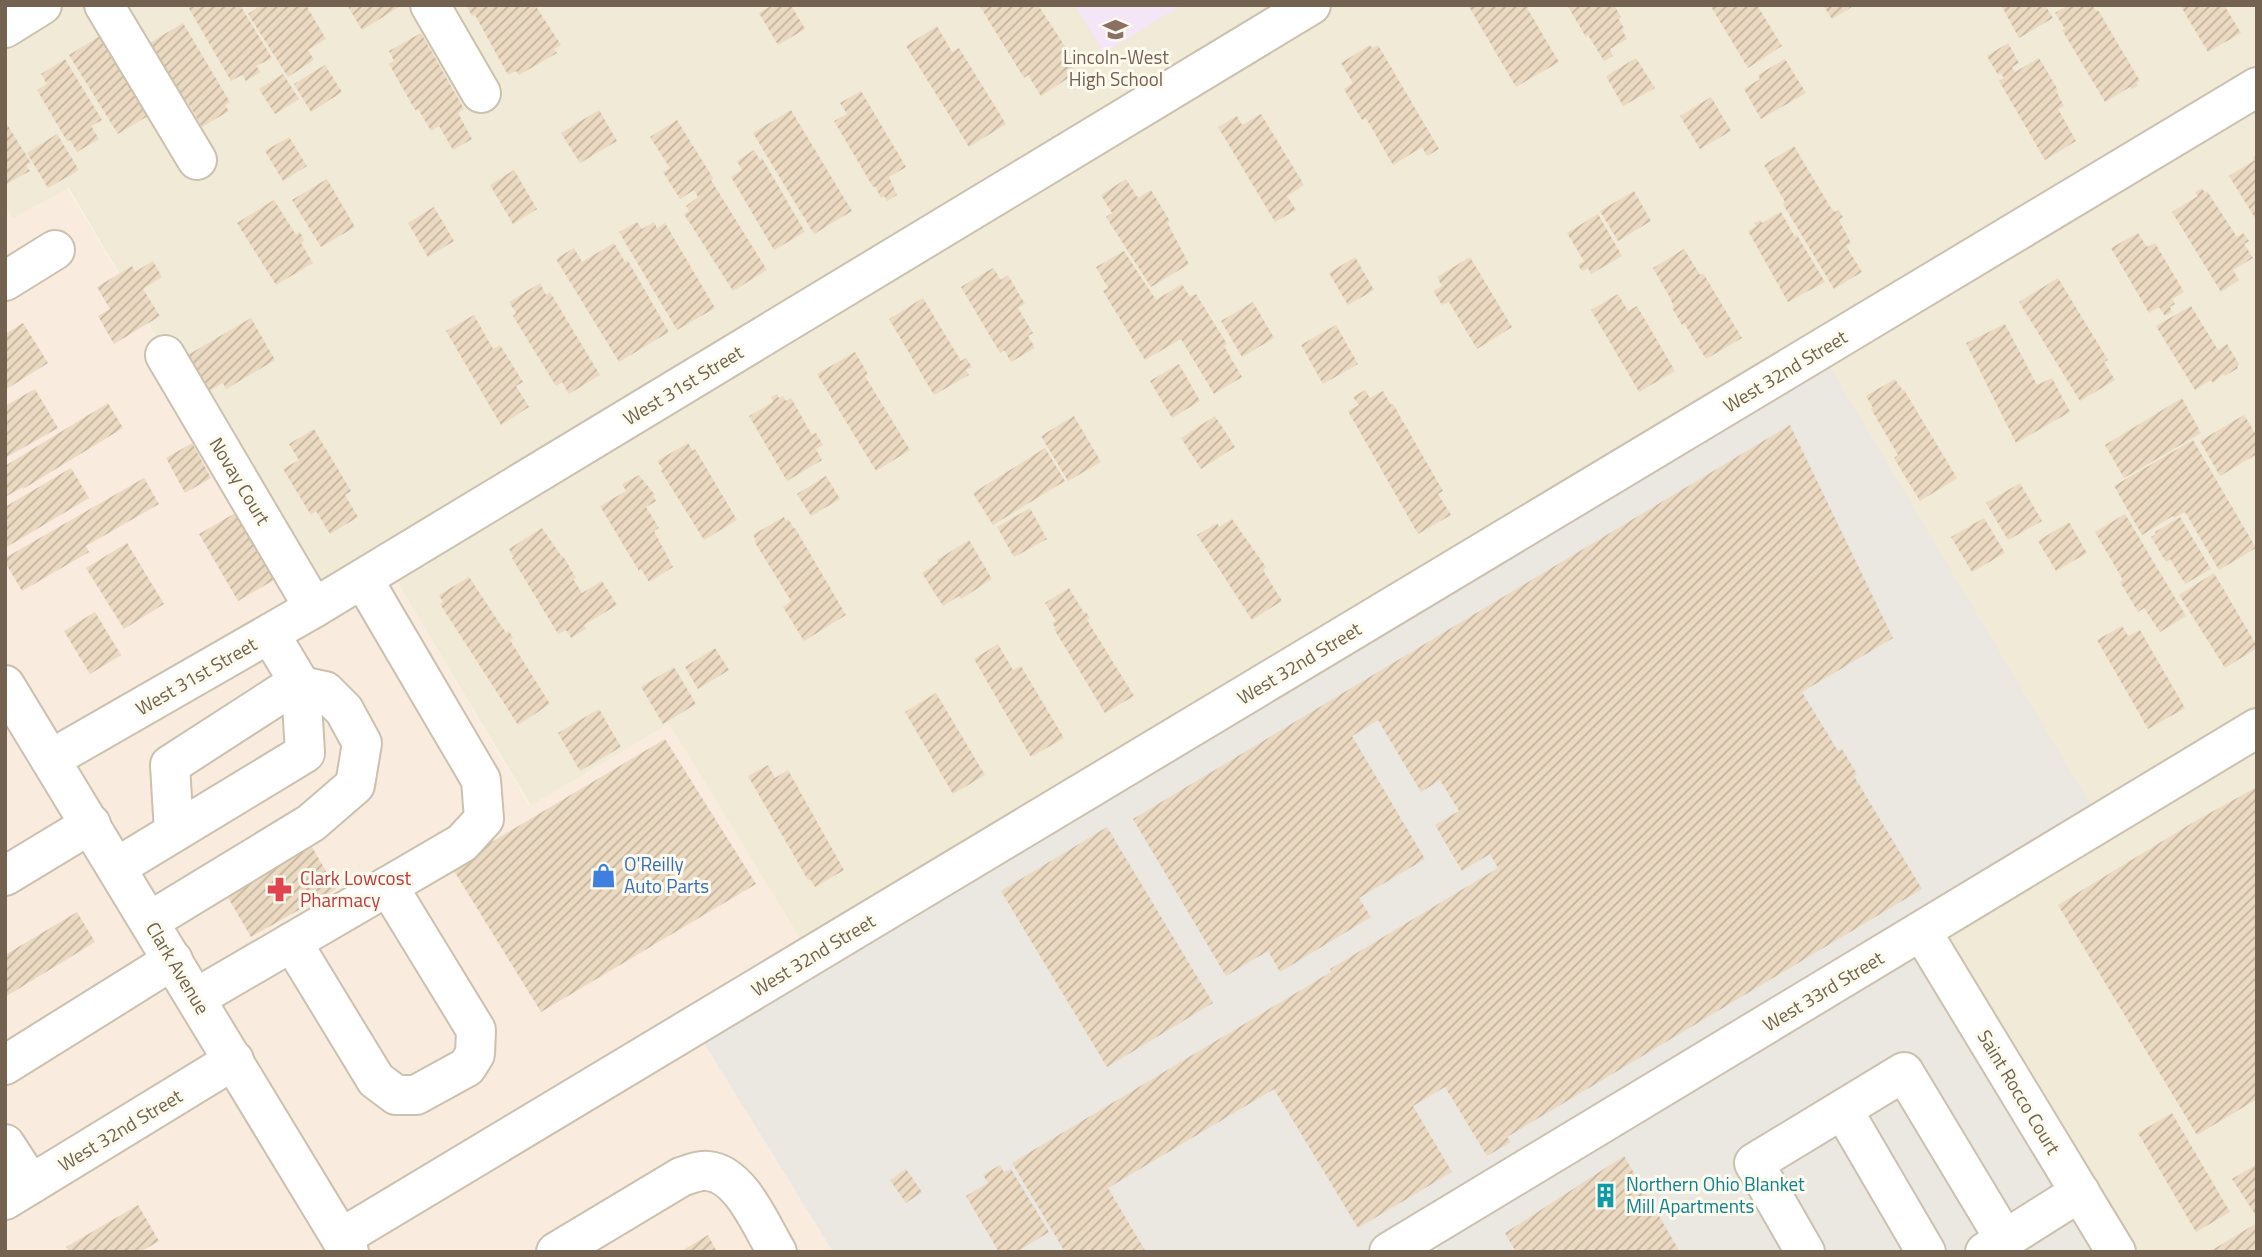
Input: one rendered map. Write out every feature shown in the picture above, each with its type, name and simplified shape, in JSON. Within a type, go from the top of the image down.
[{"type":"street","points":[[5,27],[42,5]]},
{"type":"street","points":[[104,5],[197,160]]},
{"type":"street","points":[[430,5],[481,93]]},
{"type":"street","name":"West 31st Street","points":[[51,759],[363,579],[1302,8]]},
{"type":"street","name":"West 32nd Street","points":[[345,1245],[2257,87]]},
{"type":"street","points":[[5,281],[55,250]]},
{"type":"street","name":"Novay Court","points":[[165,355],[314,608]]},
{"type":"street","points":[[196,998],[462,843],[484,820],[481,780],[363,579]]},
{"type":"street","points":[[117,867],[305,753],[301,687],[270,634]]},
{"type":"street","name":"Clark Avenue","points":[[5,685],[345,1245]]},
{"type":"street","points":[[150,921],[311,823],[355,785],[362,743],[344,710],[325,691],[301,687],[283,692],[170,765],[174,832]]},
{"type":"street","name":"West 33rd Street","points":[[1389,1252],[1433,1240],[1922,932],[2257,728]]},
{"type":"street","points":[[5,876],[91,824]]},
{"type":"street","points":[[292,942],[376,1080],[396,1095],[416,1095],[467,1067],[475,1054],[476,1030],[388,887]]},
{"type":"street","name":"Saint Rocco Court","points":[[1922,932],[2116,1252]]},
{"type":"street","points":[[5,1065],[173,960]]},
{"type":"street","name":"West 32nd Street","points":[[18,1192],[234,1060]]},
{"type":"street","points":[[1805,1252],[1754,1163],[1904,1072],[1995,1246],[2080,1192]]},
{"type":"street","points":[[1843,1110],[1926,1252]]},
{"type":"street","points":[[5,1143],[18,1192]]},
{"type":"street","points":[[556,1252],[681,1177],[704,1170],[723,1175],[740,1190],[776,1252]]},
{"type":"shaded area","points":[[42,5],[2257,5],[2257,1252],[2116,1252],[811,956],[531,806],[387,565],[314,608],[69,188],[13,219],[5,206],[5,28]]},
{"type":"shaded area","name":"Lincoln-West High School","points":[[1075,5],[1182,5],[1104,53]]},
{"type":"shaded area","points":[[68,188],[314,608],[387,564],[530,806],[669,723],[811,956],[694,1027],[833,1252],[5,1252],[5,206],[13,218]]},
{"type":"shaded area","points":[[1820,350],[2101,822],[1922,932],[2116,1252],[1439,1252],[1426,1229],[1389,1252],[833,1252],[694,1027]]},
{"type":"building","points":[[187,5],[240,5],[272,58],[256,66],[261,72],[246,81],[242,75],[231,81]]},
{"type":"building","points":[[255,5],[306,5],[326,39],[308,50],[314,60],[288,77],[248,14],[257,8]]},
{"type":"building","points":[[347,5],[402,5],[362,30]]},
{"type":"building","points":[[466,5],[535,5],[561,45],[554,49],[557,53],[519,75],[516,71],[508,75],[475,15],[472,16]]},
{"type":"building","points":[[772,5],[791,5],[805,29],[778,45],[759,13]]},
{"type":"building","points":[[979,5],[1038,5],[1068,51],[1064,54],[1076,73],[1041,96],[1028,75],[1024,78]]},
{"type":"building","points":[[1468,5],[1532,5],[1527,8],[1559,62],[1516,87]]},
{"type":"building","points":[[1567,5],[1614,5],[1621,17],[1618,18],[1627,39],[1610,49],[1613,56],[1604,61]]},
{"type":"building","points":[[1710,5],[1757,5],[1782,46],[1748,68]]},
{"type":"building","points":[[1823,5],[1855,5],[1832,19]]},
{"type":"building","points":[[2001,5],[2045,5],[2053,18],[2019,38]]},
{"type":"building","points":[[2068,5],[2092,5],[2098,10],[2140,81],[2136,83],[2138,86],[2132,89],[2130,87],[2105,102],[2062,30],[2065,29],[2055,13]]},
{"type":"building","points":[[2180,5],[2224,5],[2241,33],[2208,52]]},
{"type":"building","points":[[183,23],[230,102],[225,105],[229,111],[202,127],[187,101],[179,106],[145,46]]},
{"type":"building","points":[[937,26],[952,52],[959,48],[1006,124],[969,147],[906,46]]},
{"type":"building","points":[[110,30],[156,111],[118,134],[69,55]]},
{"type":"building","points":[[421,33],[464,109],[458,113],[472,139],[453,150],[439,126],[431,131],[418,109],[415,110],[389,64],[394,61],[389,51]]},
{"type":"building","points":[[2008,43],[2019,63],[2012,67],[2015,72],[2039,58],[2058,90],[2056,91],[2064,106],[2058,109],[2076,141],[2045,160],[1999,81],[2004,78],[2001,73],[1998,75],[1987,56]]},
{"type":"building","points":[[1370,45],[1372,48],[1378,45],[1439,149],[1427,156],[1422,147],[1393,165],[1366,118],[1362,120],[1344,89],[1353,83],[1341,63]]},
{"type":"building","points":[[1636,58],[1655,88],[1623,106],[1606,76]]},
{"type":"building","points":[[65,59],[102,120],[91,126],[99,139],[77,152],[70,140],[67,141],[37,90],[47,84],[41,74]]},
{"type":"building","points":[[1785,59],[1806,93],[1761,119],[1744,89],[1760,79],[1758,75]]},
{"type":"building","points":[[325,65],[342,92],[311,112],[294,84]]},
{"type":"building","points":[[283,74],[299,99],[275,114],[259,89]]},
{"type":"building","points":[[861,91],[906,167],[889,177],[897,195],[887,201],[884,196],[881,198],[875,186],[873,187],[834,121],[847,114],[840,103]]},
{"type":"building","points":[[1711,97],[1731,131],[1700,149],[1680,116]]},
{"type":"building","points":[[599,110],[617,141],[580,163],[561,133]]},
{"type":"building","points":[[791,110],[852,211],[814,234],[753,133]]},
{"type":"building","points":[[1261,114],[1304,185],[1287,196],[1296,210],[1275,222],[1218,127],[1237,116],[1242,125]]},
{"type":"building","points":[[677,120],[767,270],[733,291],[684,214],[689,211],[686,206],[698,197],[694,190],[680,199],[663,172],[670,168],[650,137]]},
{"type":"building","points":[[5,121],[31,163],[26,165],[30,171],[5,185]]},
{"type":"building","points":[[57,134],[79,170],[48,188],[27,153]]},
{"type":"building","points":[[289,137],[307,166],[283,181],[265,151]]},
{"type":"building","points":[[1794,146],[1831,208],[1835,212],[1839,210],[1843,217],[1839,220],[1851,243],[1846,246],[1862,272],[1834,289],[1783,204],[1785,202],[1764,165]]},
{"type":"building","points":[[754,150],[760,160],[762,158],[805,232],[774,250],[731,177],[742,170],[737,161]]},
{"type":"building","points":[[2257,155],[2257,221],[2229,176],[2255,160],[2253,157]]},
{"type":"building","points":[[514,170],[537,209],[513,224],[490,185]]},
{"type":"building","points":[[327,179],[355,227],[321,247],[292,200]]},
{"type":"building","points":[[1126,179],[1138,198],[1151,190],[1170,221],[1167,222],[1189,264],[1151,287],[1106,217],[1112,213],[1101,195]]},
{"type":"building","points":[[2202,188],[2205,193],[2207,191],[2237,237],[2243,233],[2249,241],[2244,244],[2253,258],[2233,270],[2239,280],[2221,292],[2172,212],[2198,196],[2195,192]]},
{"type":"building","points":[[1634,191],[1651,221],[1618,241],[1600,211]]},
{"type":"building","points":[[274,200],[296,235],[300,232],[304,240],[301,243],[313,263],[276,285],[237,223]]},
{"type":"building","points":[[434,207],[454,241],[428,257],[408,223]]},
{"type":"building","points":[[1781,212],[1825,282],[1788,302],[1748,231],[1756,226],[1754,223],[1761,220],[1762,223]]},
{"type":"building","points":[[1598,214],[1622,256],[1591,274],[1588,268],[1582,271],[1578,265],[1584,261],[1567,233]]},
{"type":"building","points":[[637,222],[642,229],[654,222],[657,228],[665,223],[715,308],[677,330],[619,232]]},
{"type":"building","points":[[2138,233],[2147,247],[2155,243],[2184,292],[2172,299],[2175,304],[2170,307],[2172,312],[2165,316],[2159,307],[2149,313],[2111,248]]},
{"type":"building","points":[[614,243],[625,262],[628,261],[669,332],[619,362],[556,259],[574,248],[582,262]]},
{"type":"building","points":[[1684,249],[1700,275],[1703,273],[1742,338],[1706,359],[1672,308],[1674,307],[1669,296],[1653,268]]},
{"type":"building","points":[[1124,251],[1156,300],[1182,284],[1190,297],[1196,294],[1227,344],[1224,346],[1242,377],[1214,394],[1181,339],[1145,360],[1103,291],[1108,288],[1096,267]]},
{"type":"building","points":[[1355,257],[1374,290],[1348,305],[1329,273]]},
{"type":"building","points":[[1470,257],[1512,327],[1477,349],[1449,302],[1442,305],[1433,291],[1442,286],[1437,277]]},
{"type":"building","points":[[153,261],[162,277],[143,289],[160,316],[114,344],[98,316],[110,309],[97,287],[132,266],[135,272]]},
{"type":"building","points":[[993,268],[1001,280],[1008,275],[1025,304],[1018,308],[1033,333],[1028,336],[1035,348],[1011,362],[1004,350],[1000,353],[961,287]]},
{"type":"building","points":[[2058,278],[2108,360],[2104,362],[2115,380],[2080,401],[2019,302]]},
{"type":"building","points":[[540,283],[546,295],[550,292],[600,375],[569,394],[562,382],[556,386],[513,316],[516,313],[509,302]]},
{"type":"building","points":[[1618,294],[1628,311],[1637,306],[1675,371],[1639,392],[1591,310]]},
{"type":"building","points":[[923,298],[961,361],[966,358],[972,367],[966,370],[969,375],[934,395],[889,319]]},
{"type":"building","points":[[1253,302],[1274,338],[1242,357],[1221,321]]},
{"type":"building","points":[[2191,306],[2218,350],[2227,344],[2239,364],[2238,368],[2225,376],[2223,374],[2213,383],[2211,380],[2195,390],[2156,326]]},
{"type":"building","points":[[474,315],[493,349],[500,345],[523,382],[516,386],[529,407],[501,425],[446,331]]},
{"type":"building","points":[[251,318],[275,360],[226,389],[223,383],[207,392],[186,356]]},
{"type":"building","points":[[23,323],[48,363],[5,390],[5,334]]},
{"type":"building","points":[[2005,324],[2037,385],[2052,378],[2070,412],[2016,443],[1966,343]]},
{"type":"building","points":[[1336,325],[1358,364],[1323,384],[1301,345]]},
{"type":"building","points":[[855,352],[868,374],[865,376],[910,450],[876,471],[817,374]]},
{"type":"building","points":[[1179,364],[1200,401],[1172,418],[1150,381]]},
{"type":"building","points":[[1895,379],[1957,478],[1920,501],[1894,458],[1898,455],[1866,396]]},
{"type":"building","points":[[35,389],[58,428],[5,458],[5,406]]},
{"type":"building","points":[[1365,390],[1370,398],[1383,391],[1443,491],[1438,494],[1451,515],[1418,534],[1348,411],[1359,405],[1353,397]]},
{"type":"building","points":[[777,394],[779,398],[783,396],[786,401],[791,398],[812,435],[816,433],[823,445],[816,449],[822,460],[787,481],[749,416],[773,402],[771,397]]},
{"type":"building","points":[[2182,398],[2201,433],[2124,478],[2105,445]]},
{"type":"building","points":[[108,403],[123,428],[23,489],[5,497],[5,466]]},
{"type":"building","points":[[2244,415],[2257,436],[2257,454],[2220,476],[2200,441]]},
{"type":"building","points":[[1074,416],[1101,462],[1068,481],[1041,436]]},
{"type":"building","points":[[1215,416],[1235,447],[1201,469],[1181,438]]},
{"type":"building","points":[[1790,425],[1893,638],[1802,692],[1838,751],[1842,749],[1857,774],[1854,776],[1922,889],[1507,1137],[1511,1142],[1487,1156],[1445,1087],[1413,1106],[1452,1172],[1358,1228],[1274,1089],[1108,1188],[1146,1252],[1065,1252],[1012,1163],[1331,972],[1330,969],[1498,868],[1490,854],[1462,871],[1435,825],[1459,811],[1440,780],[1421,792],[1378,720],[1352,736],[1425,859],[1359,898],[1371,917],[1280,972],[1268,951],[1226,976],[1133,819]]},
{"type":"building","points":[[314,429],[351,491],[345,495],[358,517],[330,534],[316,511],[311,515],[283,469],[299,460],[289,444]]},
{"type":"building","points":[[2193,440],[2256,548],[2219,570],[2185,512],[2174,518],[2173,516],[2142,535],[2114,486]]},
{"type":"building","points":[[192,443],[211,478],[185,493],[166,458]]},
{"type":"building","points":[[688,443],[693,451],[695,449],[737,520],[704,540],[657,461]]},
{"type":"building","points":[[1045,448],[1065,481],[993,525],[973,493]]},
{"type":"building","points":[[71,468],[89,498],[5,548],[5,507]]},
{"type":"building","points":[[639,475],[655,495],[653,496],[656,501],[646,507],[659,528],[654,531],[673,567],[649,582],[641,569],[639,571],[600,506],[626,491],[622,484]]},
{"type":"building","points":[[826,476],[840,499],[811,516],[797,494]]},
{"type":"building","points":[[144,478],[159,504],[86,546],[89,552],[22,591],[5,558]]},
{"type":"building","points":[[2020,483],[2042,521],[2008,540],[1986,503]]},
{"type":"building","points":[[244,508],[264,543],[255,547],[274,580],[238,601],[199,534]]},
{"type":"building","points":[[1030,508],[1047,539],[1014,557],[997,527]]},
{"type":"building","points":[[2125,514],[2186,616],[2160,632],[2144,608],[2138,612],[2095,532]]},
{"type":"building","points":[[784,517],[795,528],[846,615],[804,641],[783,607],[791,601],[754,541],[756,540],[753,535]]},
{"type":"building","points":[[2180,517],[2211,569],[2185,584],[2170,559],[2166,562],[2151,537]]},
{"type":"building","points":[[1984,518],[2005,553],[1972,572],[1951,537]]},
{"type":"building","points":[[1232,519],[1266,567],[1263,570],[1282,601],[1252,620],[1197,535],[1217,523],[1219,527]]},
{"type":"building","points":[[2069,522],[2087,553],[2056,571],[2038,541]]},
{"type":"building","points":[[542,528],[563,556],[582,593],[602,581],[617,605],[584,625],[586,629],[571,638],[566,630],[558,634],[509,549]]},
{"type":"building","points":[[969,540],[992,579],[961,599],[959,596],[943,606],[922,573]]},
{"type":"building","points":[[127,543],[164,604],[124,629],[86,568]]},
{"type":"building","points":[[2214,573],[2257,646],[2225,668],[2179,595]]},
{"type":"building","points":[[469,577],[506,633],[509,631],[513,638],[510,640],[550,704],[518,725],[440,604],[443,602],[439,595]]},
{"type":"building","points":[[1069,588],[1090,618],[1087,620],[1134,696],[1105,713],[1054,629],[1056,628],[1052,623],[1056,621],[1045,603]]},
{"type":"building","points":[[95,612],[121,655],[90,674],[64,631]]},
{"type":"building","points":[[2122,626],[2128,636],[2140,630],[2185,708],[2148,729],[2097,640]]},
{"type":"building","points":[[998,644],[1013,670],[1021,666],[1064,738],[1031,757],[974,659]]},
{"type":"building","points":[[715,648],[729,670],[698,689],[685,667]]},
{"type":"building","points":[[674,667],[696,704],[663,724],[641,687]]},
{"type":"building","points":[[936,693],[985,775],[953,794],[905,712]]},
{"type":"building","points":[[599,709],[621,747],[580,771],[558,733]]},
{"type":"building","name":"O'Reilly Auto Parts","points":[[665,739],[756,884],[541,1012],[451,866]]},
{"type":"building","points":[[768,765],[775,778],[788,770],[844,870],[815,887],[810,879],[808,880],[748,776]]},
{"type":"building","points":[[2257,787],[2257,1099],[2197,1135],[2058,905],[2197,820]]},
{"type":"building","points":[[1107,827],[1213,1003],[1107,1067],[1001,891]]},
{"type":"building","name":"Clark Lowcost Pharmacy","points":[[308,840],[336,889],[251,937],[223,889]]},
{"type":"building","points":[[77,912],[95,942],[5,997],[5,955]]},
{"type":"building","points":[[2172,1113],[2230,1212],[2196,1232],[2138,1133]]},
{"type":"building","name":"Northern Ohio Blanket Mill Apartments","points":[[1624,1156],[1680,1252],[1516,1252],[1505,1233]]},
{"type":"building","points":[[2257,1164],[2257,1212],[2255,1214],[2232,1179]]},
{"type":"building","points":[[1000,1165],[1004,1172],[1011,1169],[1049,1232],[1017,1252],[999,1252],[966,1196],[988,1183],[983,1175]]},
{"type":"building","points":[[906,1169],[922,1192],[906,1203],[890,1180]]},
{"type":"building","points":[[138,1205],[159,1241],[140,1252],[70,1252],[66,1247]]},
{"type":"building","points":[[2257,1223],[2257,1252],[2209,1252]]},
{"type":"building","points":[[708,1235],[717,1252],[680,1252]]},
{"type":"place","name":"Lincoln-West High School","points":[[1116,29]]},
{"type":"place","name":"O'Reilly Auto Parts","points":[[604,875]]},
{"type":"place","name":"Clark Lowcost Pharmacy","points":[[280,889]]},
{"type":"place","name":"Northern Ohio Blanket Mill Apartments","points":[[1606,1195]]}]
